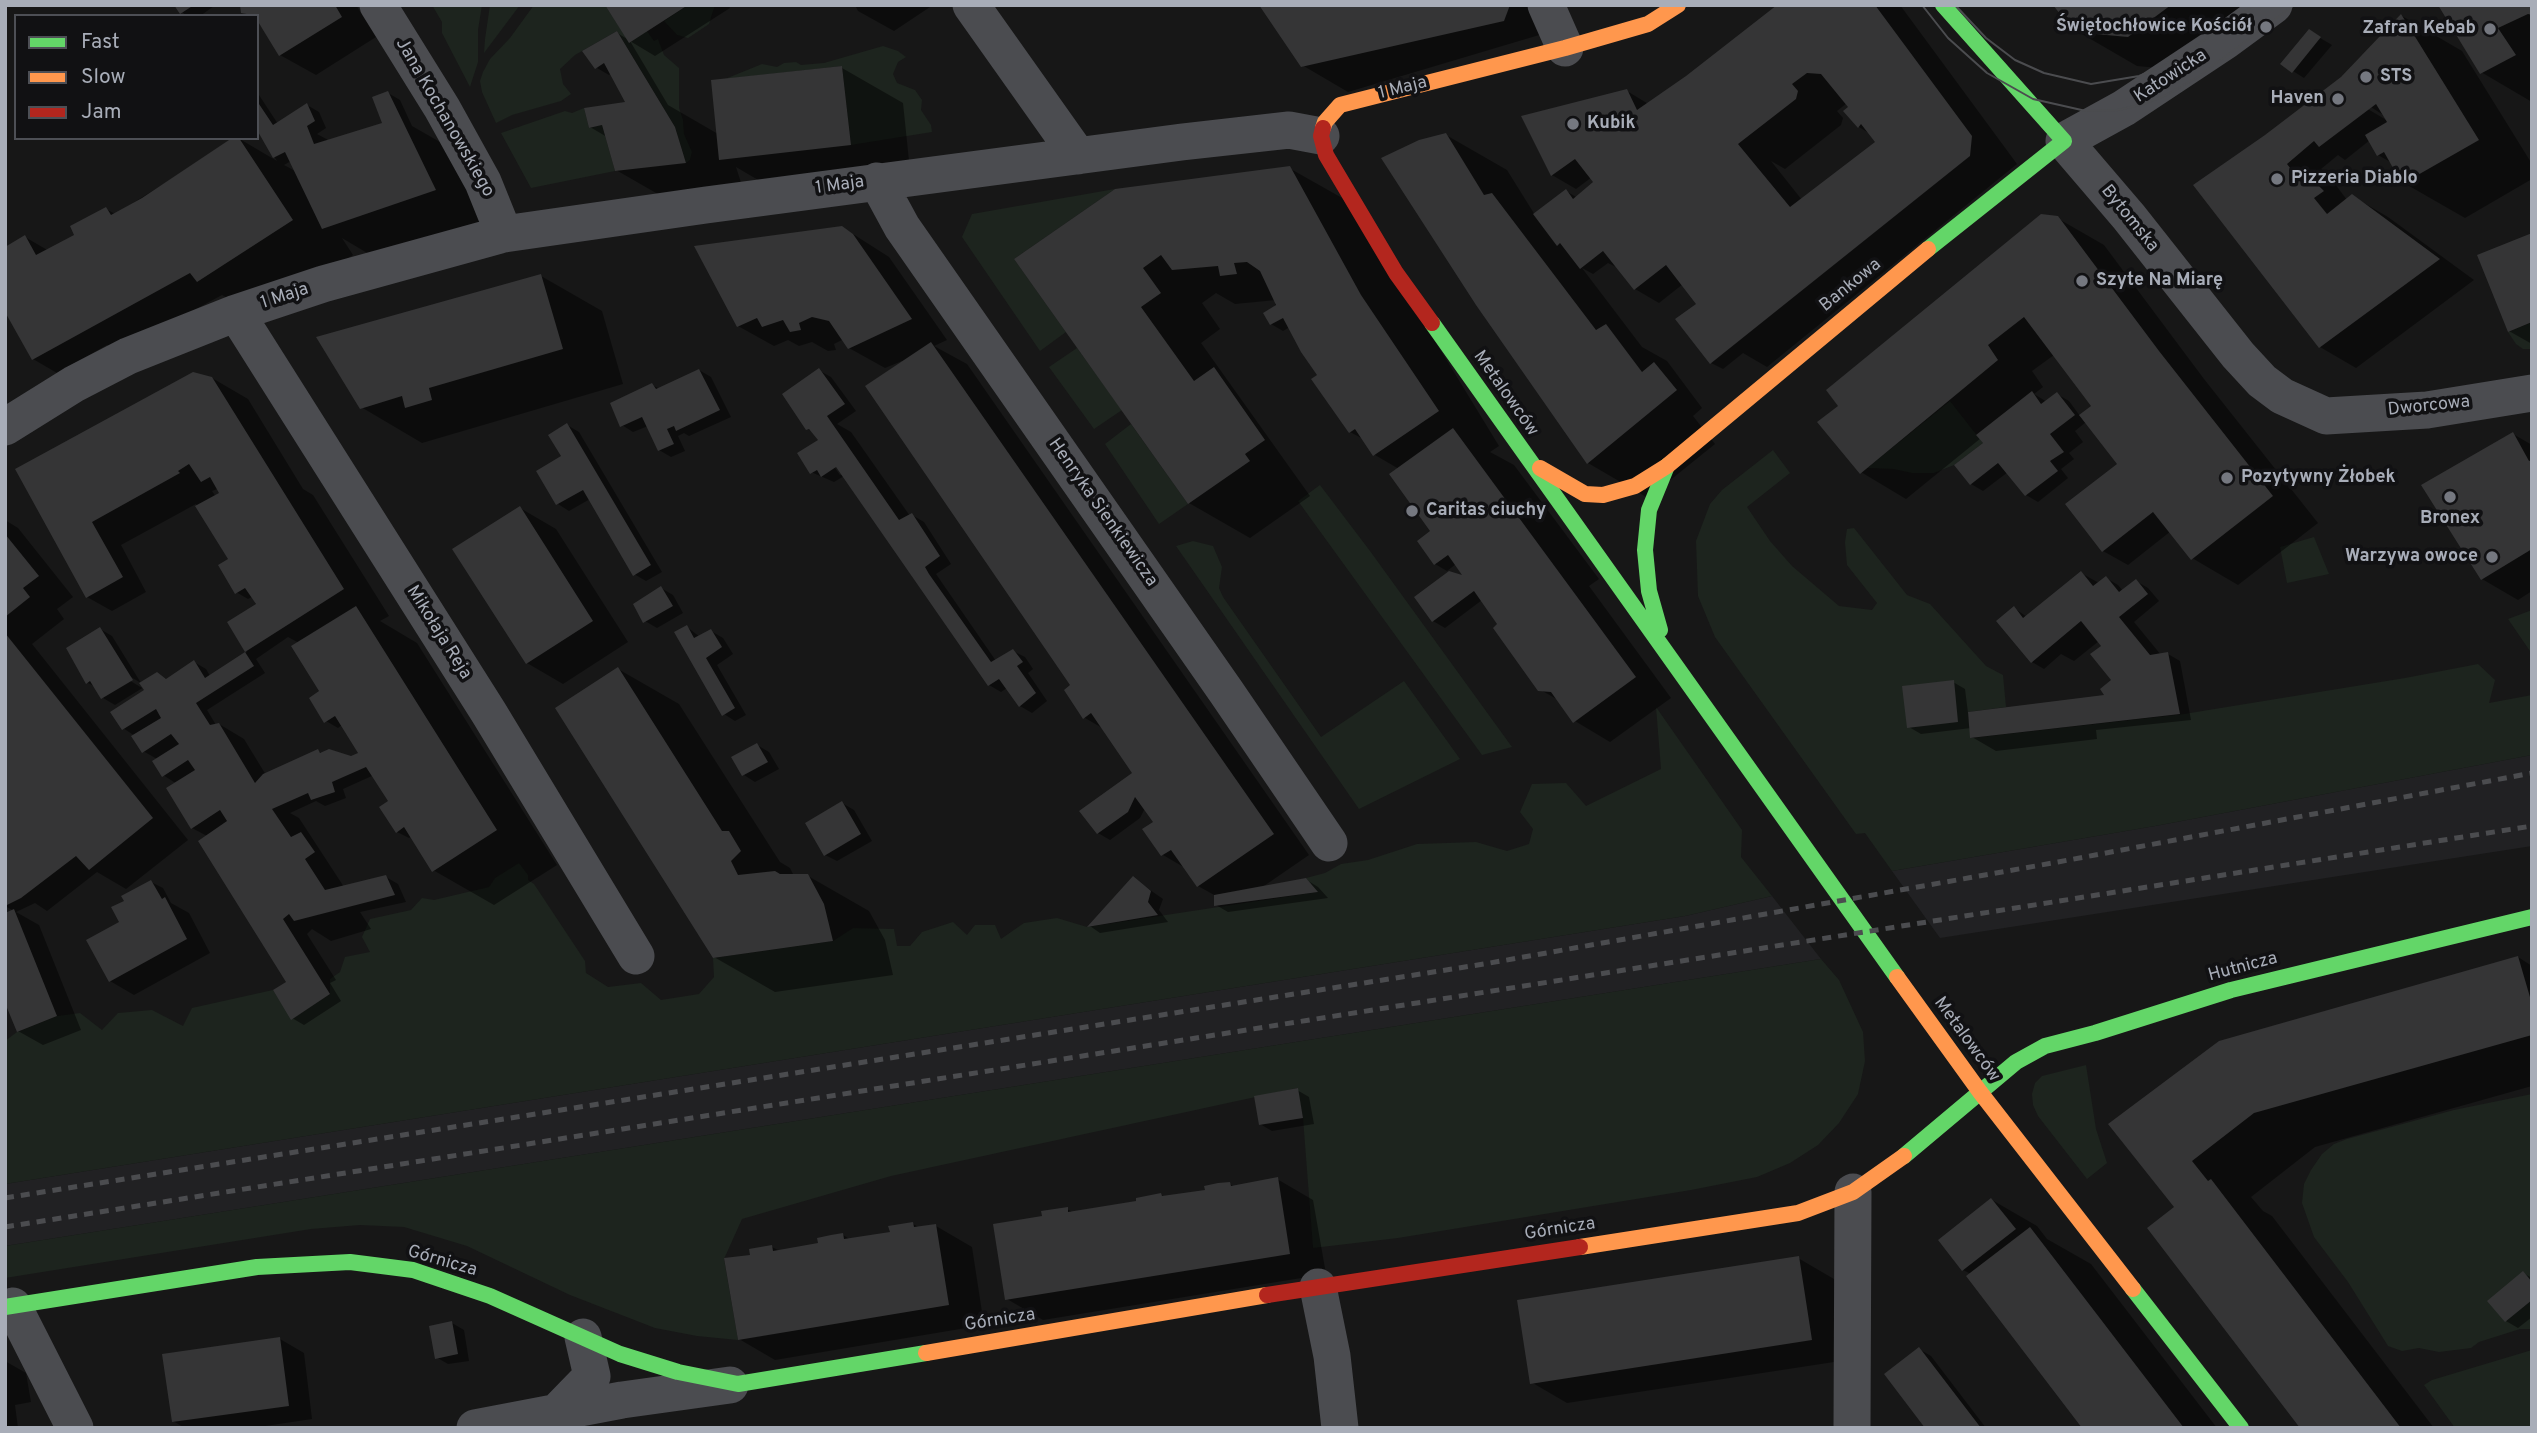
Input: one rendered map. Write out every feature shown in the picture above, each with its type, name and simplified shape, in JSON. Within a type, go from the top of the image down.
[{"type":"street","name":"Jana Kochanowskiego","points":[[378,5],[442,108],[477,171],[504,234]]},
{"type":"street","points":[[971,5],[1078,156]]},
{"type":"street","points":[[1546,5],[1565,48]]},
{"type":"street","name":"1 Maja","points":[[5,427],[75,384],[128,356],[236,313],[323,284],[504,234],[877,181],[1182,142],[1289,130],[1321,136],[1325,122],[1340,105],[1565,48],[1648,24],[1678,5]]},
{"type":"street","name":"Bytomska","points":[[1943,5],[2064,141],[2262,381],[2282,396],[2326,416]]},
{"type":"street","name":"Katowicka","points":[[2064,141],[2124,108],[2274,5]]},
{"type":"street","name":"Metalowców","points":[[1321,136],[1326,155],[1396,272],[1523,453],[1980,1092],[2241,1428]]},
{"type":"street","name":"Bankowa","points":[[1523,453],[1541,469],[1585,494],[1602,495],[1635,486],[1667,466],[1884,283],[2064,141]]},
{"type":"street","name":"Henryka Sienkiewicza","points":[[877,181],[902,227],[1329,843]]},
{"type":"street","name":"Mikołaja Reja","points":[[236,313],[489,713],[636,956]]},
{"type":"street","name":"Dworcowa","points":[[2326,416],[2427,411],[2532,393]]},
{"type":"street","name":"Metalowców","points":[[1667,466],[1649,510],[1645,550],[1648,591],[1674,664]]},
{"type":"street","name":"Hutnicza","points":[[1980,1092],[2016,1062],[2045,1046],[2231,990],[2532,917]]},
{"type":"street","name":"Górnicza","points":[[9,1307],[257,1267],[350,1262],[413,1270],[490,1296],[620,1354],[678,1372],[738,1384],[1318,1287],[1798,1213],[1853,1192],[1904,1156],[1980,1092]]},
{"type":"street","points":[[1852,1428],[1853,1192]]},
{"type":"street","points":[[1318,1287],[1332,1356],[1340,1428]]},
{"type":"street","points":[[9,1307],[75,1428]]},
{"type":"street","points":[[557,1412],[592,1376],[583,1338]]},
{"type":"street","points":[[475,1428],[557,1412],[738,1384]]},
{"type":"shaded area","points":[[432,5],[482,5],[478,30],[478,62],[470,87],[442,33],[442,22]]},
{"type":"shaded area","points":[[490,5],[520,5],[484,53],[485,39]]},
{"type":"shaded area","points":[[534,5],[605,5],[629,42],[647,31],[654,41],[658,39],[664,55],[679,68],[679,108],[684,134],[692,152],[690,160],[686,163],[675,127],[617,31],[575,55],[560,69],[563,84],[571,94],[561,101],[512,115],[496,123],[480,81],[490,59],[510,38]]},
{"type":"shaded area","points":[[688,5],[715,5],[709,24],[688,38],[677,35],[664,21]]},
{"type":"shaded area","points":[[883,46],[906,57],[898,62],[893,74],[897,83],[915,90],[922,100],[921,110],[931,125],[932,132],[851,145],[842,66],[725,79],[762,64],[777,67],[784,63],[824,63]]},
{"type":"shaded area","points":[[584,108],[589,128],[602,125],[615,171],[531,188],[501,133],[565,111],[572,113]]},
{"type":"shaded area","points":[[1115,189],[1014,259],[1066,332],[1040,351],[962,237],[972,214]]},
{"type":"shaded area","points":[[2532,322],[2532,349],[2523,349],[2508,332]]},
{"type":"shaded area","points":[[1077,348],[1122,410],[1094,429],[1049,367]]},
{"type":"shaded area","points":[[1950,401],[1983,443],[1954,465],[1934,473],[1867,468]]},
{"type":"shaded area","points":[[1131,424],[1188,504],[1159,524],[1105,444]]},
{"type":"shaded area","points":[[1773,450],[1790,473],[1747,507],[1770,541],[1792,566],[1839,606],[1872,610],[1877,603],[1847,565],[1847,529],[1854,528],[1907,595],[1930,604],[1986,666],[2003,675],[2006,707],[1968,712],[1971,738],[2184,714],[2478,664],[2495,680],[2489,703],[2532,695],[2532,755],[2155,826],[1892,871],[1865,833],[1856,834],[1715,637],[1698,596],[1696,541],[1710,504],[1722,490]]},
{"type":"shaded area","points":[[1320,485],[1512,747],[1482,755],[1298,501]]},
{"type":"shaded area","points":[[2314,537],[2329,574],[2287,583],[2280,547]]},
{"type":"shaded area","points":[[1193,541],[1213,546],[1222,567],[1219,588],[1223,597],[1321,737],[1404,681],[1460,759],[1359,809],[1176,546]]},
{"type":"shaded area","points":[[2532,610],[2532,654],[2508,619]]},
{"type":"shaded area","points":[[1656,707],[1742,830],[1741,857],[1772,896],[1685,916],[5,1184],[5,1041],[17,1032],[57,1016],[80,1013],[102,1030],[118,1013],[152,1010],[183,1026],[192,1008],[273,990],[292,1019],[330,994],[330,979],[340,972],[345,957],[370,952],[362,937],[370,919],[411,910],[422,898],[434,900],[489,887],[495,878],[519,863],[585,961],[586,973],[608,987],[641,983],[661,1000],[699,994],[714,977],[713,958],[833,941],[853,928],[894,929],[897,946],[910,946],[922,932],[953,922],[967,935],[975,925],[995,925],[1001,939],[1024,923],[1057,918],[1087,927],[1317,892],[1306,878],[1325,873],[1341,864],[1368,860],[1417,844],[1476,842],[1507,851],[1529,844],[1533,829],[1520,812],[1532,784],[1566,783],[1586,806],[1661,769]]},
{"type":"shaded area","points":[[2532,755],[2532,846],[1940,938],[1892,871],[2155,826]]},
{"type":"shaded area","points":[[1772,896],[1821,959],[5,1246],[5,1184],[1685,916]]},
{"type":"shaded area","points":[[1821,959],[1839,980],[1863,1032],[1865,1061],[1858,1094],[1839,1123],[1818,1145],[1790,1163],[1757,1177],[1691,1190],[1398,1238],[1313,1248],[1303,1118],[1297,1088],[891,1176],[742,1219],[724,1259],[738,1340],[655,1328],[570,1295],[467,1246],[404,1227],[360,1225],[311,1229],[5,1278],[5,1246]]},
{"type":"shaded area","points":[[2086,1065],[2096,1129],[2107,1163],[2087,1179],[2038,1116],[2032,1094],[2035,1083],[2042,1076]]},
{"type":"shaded area","points":[[2532,1094],[2532,1329],[2520,1329],[2479,1342],[2471,1348],[2439,1352],[2419,1348],[2402,1351],[2388,1346],[2348,1282],[2314,1237],[2302,1203],[2304,1184],[2311,1170],[2322,1154],[2334,1144],[2347,1139],[2454,1110]]},
{"type":"shaded area","points":[[2532,1350],[2532,1428],[2455,1428],[2424,1385],[2432,1380]]},
{"type":"building","points":[[174,5],[194,5],[180,14]]},
{"type":"building","points":[[240,5],[335,5],[342,17],[279,56],[259,23],[259,14],[241,13]]},
{"type":"building","points":[[605,5],[688,5],[629,43]]},
{"type":"building","points":[[1259,5],[1510,5],[1504,21],[1301,67]]},
{"type":"building","points":[[1777,5],[1875,5],[1972,136],[1970,156],[1710,364],[1675,319],[1696,304],[1666,265],[1634,290],[1603,251],[1580,269],[1560,243],[1557,246],[1533,214],[1566,189],[1573,199],[1593,182],[1575,159],[1551,176],[1521,116],[1627,89],[1637,110],[1686,76]],"holes":[[[1807,73],[1821,74],[1848,107],[1843,111],[1858,128],[1861,124],[1875,142],[1790,207],[1738,144],[1796,99],[1798,91],[1792,84]]]},
{"type":"building","points":[[2053,5],[2171,5],[2128,37],[2074,32]]},
{"type":"building","points":[[2438,5],[2532,5],[2532,15],[2528,14],[2498,28],[2516,55],[2480,74]]},
{"type":"building","points":[[2401,14],[2479,140],[2402,184],[2384,152],[2377,156],[2365,135],[2387,122],[2376,104],[2319,147],[2314,141],[2287,164],[2304,186],[2313,180],[2324,191],[2314,198],[2327,214],[2352,194],[2440,259],[2319,348],[2193,185],[2341,77]]},
{"type":"building","points":[[2309,29],[2321,37],[2292,73],[2280,64]]},
{"type":"building","points":[[617,31],[675,127],[686,163],[615,171],[602,125],[589,128],[584,108],[625,102],[604,63],[595,69],[582,51]]},
{"type":"building","points":[[842,66],[851,145],[719,160],[711,80]]},
{"type":"building","points":[[388,91],[436,190],[322,229],[285,152],[273,158],[259,134],[259,104],[273,125],[307,103],[315,121],[307,126],[314,144],[382,123],[372,97]]},
{"type":"building","points":[[1446,133],[1484,195],[1492,193],[1596,330],[1606,324],[1642,372],[1654,362],[1677,390],[1587,464],[1476,305],[1381,158],[1419,140]]},
{"type":"building","points":[[229,140],[240,140],[293,220],[197,282],[190,273],[32,360],[5,312],[5,247],[25,235],[36,255],[74,235],[70,226],[106,207],[111,215],[142,198]]},
{"type":"building","points":[[1290,166],[1361,295],[1439,411],[1373,456],[1355,429],[1349,433],[1311,379],[1317,375],[1283,318],[1270,325],[1263,313],[1276,305],[1260,271],[1247,262],[1234,263],[1237,274],[1220,276],[1218,266],[1172,270],[1161,255],[1143,268],[1161,293],[1141,307],[1194,381],[1214,367],[1265,440],[1245,454],[1250,461],[1188,504],[1014,259],[1115,189]]},
{"type":"building","points":[[2041,214],[2058,216],[2159,351],[2273,496],[2191,560],[2153,512],[2102,552],[2065,504],[2117,464],[2079,415],[2091,406],[2024,317],[1988,345],[1998,360],[1860,474],[1817,422],[1838,406],[1826,390]]},
{"type":"building","points":[[842,226],[853,234],[912,319],[848,349],[829,321],[812,317],[799,323],[801,330],[790,332],[783,320],[762,327],[757,318],[737,327],[694,246]]},
{"type":"building","points":[[2532,233],[2532,322],[2508,332],[2477,255]]},
{"type":"building","points":[[541,274],[563,349],[429,388],[432,400],[405,408],[402,396],[360,409],[316,337]]},
{"type":"building","points":[[931,342],[1274,834],[1197,887],[1171,850],[1161,856],[1142,829],[1153,822],[1135,797],[1128,812],[1097,834],[1079,811],[1132,773],[1091,713],[1083,719],[1064,690],[1070,685],[865,386]]},
{"type":"building","points":[[819,368],[845,404],[827,416],[899,520],[912,513],[940,556],[925,567],[929,574],[991,662],[1013,649],[1023,662],[1017,666],[1036,693],[1019,707],[999,679],[988,686],[836,467],[821,477],[817,470],[810,474],[797,453],[818,440],[809,429],[806,430],[782,394]]},
{"type":"building","points":[[699,369],[720,410],[676,431],[674,426],[667,429],[674,444],[658,451],[642,417],[620,427],[610,403],[652,383],[656,389]]},
{"type":"building","points":[[193,372],[212,377],[344,589],[245,652],[227,622],[256,604],[245,588],[235,594],[218,565],[228,559],[195,506],[219,493],[210,477],[201,482],[189,464],[178,471],[180,473],[92,522],[123,577],[86,598],[15,469]]},
{"type":"building","points":[[2032,391],[2041,404],[2057,392],[2075,415],[2050,434],[2064,452],[2050,461],[2058,471],[2025,496],[1998,463],[1970,485],[1954,465],[1983,443],[1976,435]]},
{"type":"building","points":[[567,423],[651,565],[633,576],[583,490],[556,505],[536,471],[561,456],[548,435]]},
{"type":"building","points":[[1453,428],[1636,677],[1573,723],[1551,692],[1538,691],[1493,628],[1497,624],[1474,591],[1432,622],[1414,597],[1449,571],[1462,575],[1448,555],[1434,565],[1417,541],[1430,531],[1389,474]]},
{"type":"building","points":[[2513,432],[2529,461],[2532,460],[2532,549],[2481,580],[2421,485]]},
{"type":"building","points":[[520,506],[593,621],[526,664],[452,549]]},
{"type":"building","points":[[5,534],[39,576],[23,588],[30,597],[5,617]]},
{"type":"building","points":[[2081,571],[2093,586],[2106,576],[2119,592],[2136,579],[2148,594],[2119,617],[2150,655],[2168,652],[2180,714],[1970,738],[1968,712],[2104,695],[2100,689],[2111,680],[2090,654],[2101,646],[2081,621],[2031,663],[1996,621],[2014,606],[2023,618]]},
{"type":"building","points":[[661,586],[673,606],[643,623],[633,604]]},
{"type":"building","points":[[356,606],[497,830],[432,872],[404,827],[396,833],[379,807],[388,801],[366,767],[332,782],[335,792],[311,800],[308,793],[272,809],[291,837],[301,832],[315,852],[305,859],[325,890],[386,875],[395,895],[294,921],[289,914],[283,919],[330,994],[291,1020],[273,990],[286,982],[198,841],[227,821],[220,810],[191,829],[166,788],[195,770],[188,760],[162,777],[152,761],[179,744],[171,734],[142,753],[131,736],[161,718],[156,709],[122,730],[110,712],[144,690],[139,683],[157,672],[166,679],[194,660],[205,678],[245,652],[254,666],[196,703],[210,725],[219,723],[255,783],[263,774],[318,749],[320,753],[329,749],[351,756],[358,753],[335,716],[324,723],[309,698],[319,691],[291,646]]},
{"type":"building","points":[[687,625],[694,638],[711,629],[722,647],[706,658],[735,708],[722,716],[674,632]]},
{"type":"building","points":[[100,627],[133,680],[101,699],[90,681],[86,684],[66,648]]},
{"type":"building","points":[[5,633],[153,818],[89,870],[76,856],[21,898],[5,906]]},
{"type":"building","points":[[618,667],[722,831],[729,831],[741,851],[731,861],[738,875],[775,871],[780,874],[808,874],[824,904],[833,941],[713,958],[555,708]]},
{"type":"building","points":[[1954,680],[1958,722],[1907,728],[1902,686]]},
{"type":"building","points":[[757,743],[768,762],[742,776],[731,757]]},
{"type":"building","points":[[842,801],[861,834],[824,856],[805,823]]},
{"type":"building","points":[[1133,876],[1151,891],[1148,902],[1158,915],[1087,927]]},
{"type":"building","points":[[1306,878],[1318,892],[1214,906],[1214,895]]},
{"type":"building","points":[[151,880],[162,899],[165,897],[187,939],[109,982],[86,940],[119,922],[111,907],[124,901],[121,896]]},
{"type":"building","points":[[14,909],[57,1016],[17,1032],[5,1003],[5,913]]},
{"type":"building","points":[[2518,956],[2532,1004],[2532,1035],[2254,1113],[2192,1161],[2208,1181],[2211,1179],[2401,1428],[2300,1428],[2147,1228],[2174,1207],[2108,1124],[2219,1041]]},
{"type":"building","points":[[1298,1088],[1303,1118],[1259,1125],[1254,1096]]},
{"type":"building","points":[[1278,1177],[1290,1254],[1005,1300],[993,1224],[1042,1216],[1041,1211],[1068,1207],[1068,1212],[1136,1201],[1136,1198],[1161,1193],[1162,1196],[1205,1190],[1204,1186],[1218,1183],[1230,1182],[1231,1186]]},
{"type":"building","points":[[1991,1198],[2016,1229],[1962,1271],[1938,1240]]},
{"type":"building","points":[[913,1222],[914,1227],[936,1224],[949,1305],[738,1340],[724,1258],[750,1255],[749,1249],[772,1245],[773,1251],[818,1243],[817,1238],[843,1233],[844,1239],[890,1232],[888,1226]]},
{"type":"building","points":[[2030,1227],[2184,1428],[2082,1428],[1966,1276]]},
{"type":"building","points":[[1799,1256],[1812,1340],[1530,1384],[1517,1300]]},
{"type":"building","points":[[2523,1271],[2532,1282],[2532,1300],[2505,1322],[2487,1301]]},
{"type":"building","points":[[452,1321],[458,1354],[435,1359],[429,1326]]},
{"type":"building","points":[[280,1337],[289,1406],[172,1422],[162,1354]]},
{"type":"building","points":[[1919,1347],[1981,1428],[1925,1428],[1884,1374]]},
{"type":"tram line","points":[[1922,5],[1948,38],[1987,73],[2033,99],[2086,111],[2118,110],[2166,95],[2198,77],[2294,5]]},
{"type":"tram line","points":[[1955,5],[1986,38],[2015,60],[2044,73],[2091,84],[2139,76],[2161,67],[2254,5]]},
{"type":"railway","points":[[5,1198],[1490,963],[2058,862],[2532,773]]},
{"type":"railway","points":[[5,1227],[2532,826]]},
{"type":"traffic: fast","points":[[1928,249],[2064,141],[1943,5]]},
{"type":"traffic: fast","points":[[1432,323],[1897,977]]},
{"type":"traffic: fast","points":[[1660,630],[1649,591],[1645,550],[1649,510],[1667,466]]},
{"type":"traffic: fast","points":[[1904,1156],[2016,1062],[2045,1046],[2231,990],[2532,917]]},
{"type":"traffic: fast","points":[[5,1307],[257,1267],[350,1262],[413,1270],[490,1296],[620,1354],[678,1372],[738,1384],[926,1353]]},
{"type":"traffic: fast","points":[[2133,1289],[2241,1428]]},
{"type":"traffic: slow","points":[[1323,128],[1340,105],[1565,48],[1648,24],[1678,5]]},
{"type":"traffic: slow","points":[[1540,468],[1585,494],[1603,495],[1635,486],[1667,466],[1928,249]]},
{"type":"traffic: slow","points":[[1897,977],[1980,1092],[2133,1289]]},
{"type":"traffic: slow","points":[[1580,1247],[1798,1213],[1853,1192],[1904,1156]]},
{"type":"traffic: slow","points":[[926,1353],[1267,1295]]},
{"type":"traffic: jam","points":[[1323,128],[1321,136],[1326,155],[1396,273],[1432,323]]},
{"type":"traffic: jam","points":[[1267,1295],[1580,1247]]},
{"type":"place","name":"Świętochłowice Kościół","points":[[2266,27]]},
{"type":"place","name":"Zafran Kebab","points":[[2490,29]]},
{"type":"place","name":"STS","points":[[2366,77]]},
{"type":"place","name":"Haven","points":[[2338,99]]},
{"type":"place","name":"Kubik","points":[[1573,124]]},
{"type":"place","name":"Pizzeria Diablo","points":[[2277,179]]},
{"type":"place","name":"Szyte Na Miarę","points":[[2082,281]]},
{"type":"place","name":"Pozytywny Żłobek","points":[[2227,478]]},
{"type":"place","name":"Bronex","points":[[2450,497]]},
{"type":"place","name":"Caritas ciuchy","points":[[1412,511]]},
{"type":"place","name":"Warzywa owoce","points":[[2492,557]]}]
